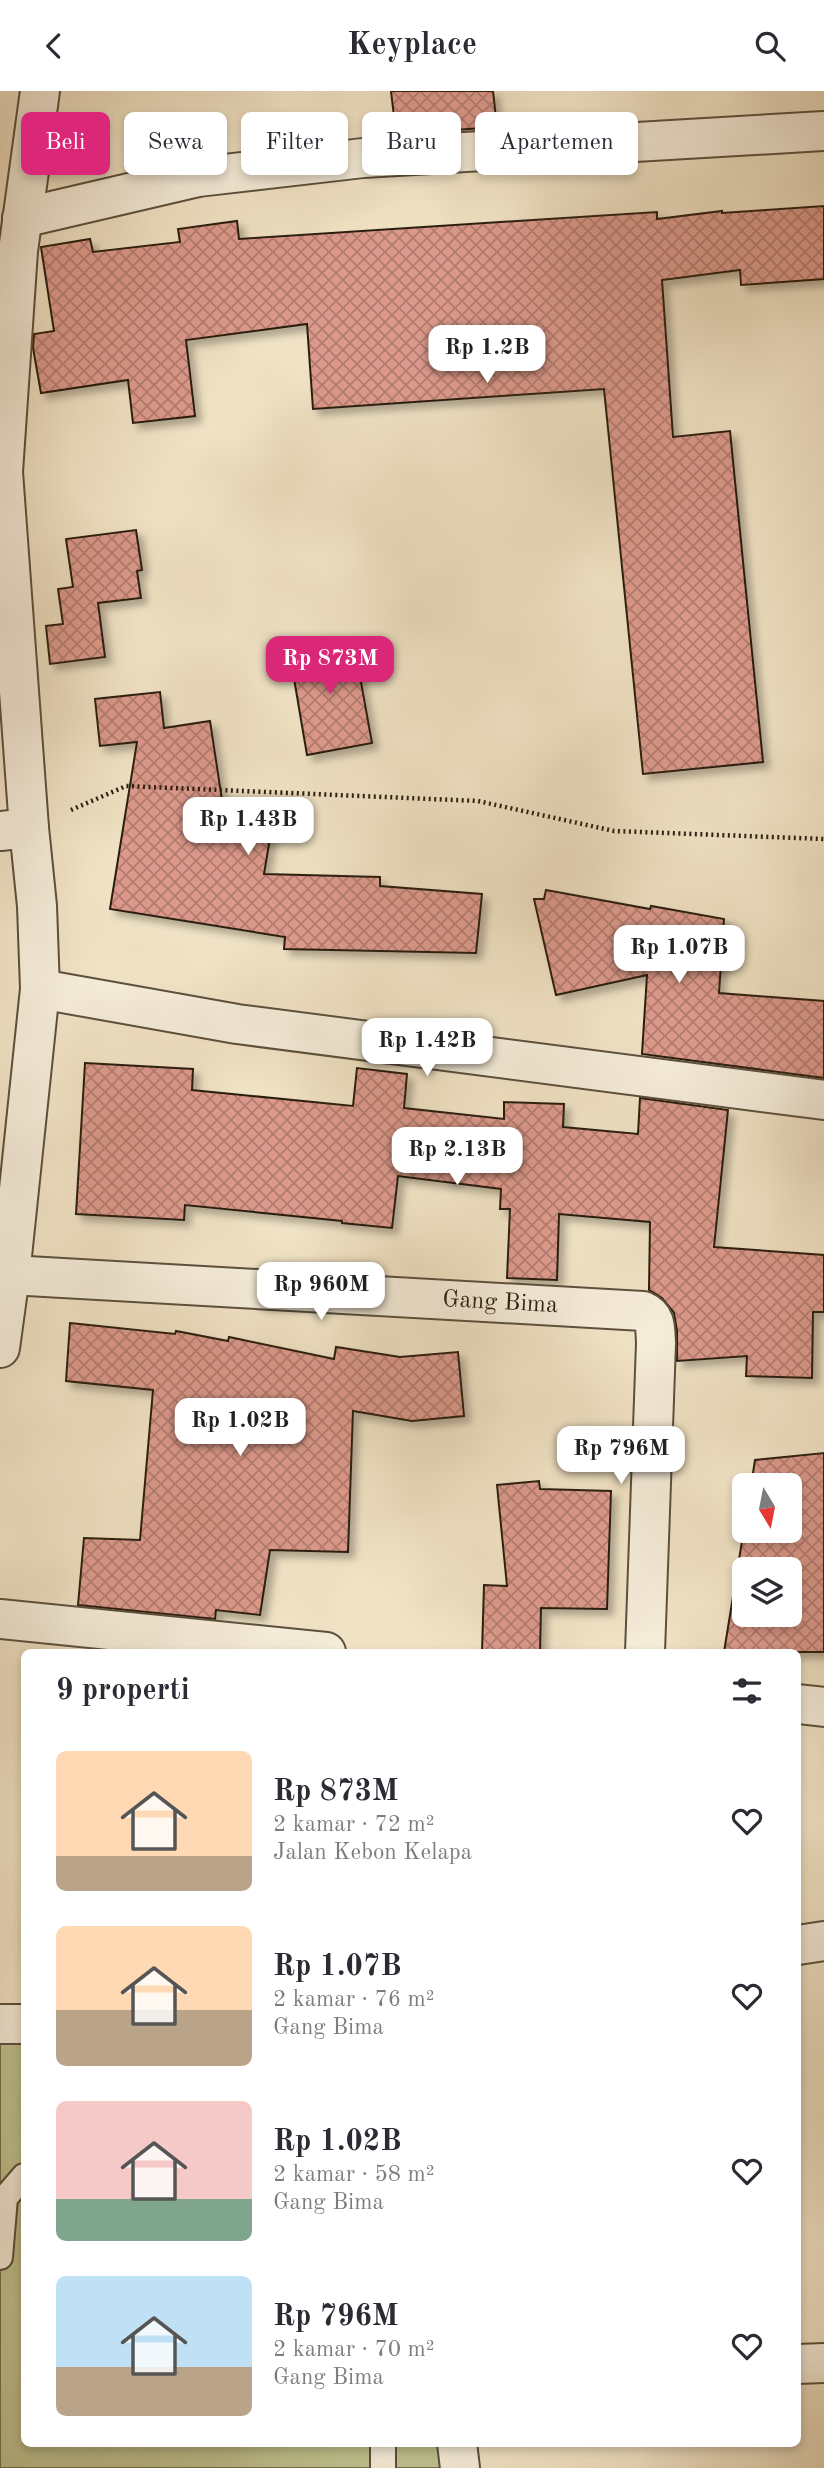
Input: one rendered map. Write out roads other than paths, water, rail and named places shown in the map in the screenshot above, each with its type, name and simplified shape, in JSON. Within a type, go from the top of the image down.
[{"type":"street","points":[[1,1327],[10,1275],[40,989],[37,907],[14,830],[3,472],[14,241],[40,91]]},
{"type":"street","points":[[14,241],[198,177],[363,157],[824,131]]},
{"type":"street","points":[[40,989],[237,1024],[824,1100]]},
{"type":"street","name":"Gang Bima","points":[[10,1275],[643,1311],[651,1314],[654,1318],[656,1343],[645,1649]]},
{"type":"street","points":[[0,1619],[297,1649]]},
{"type":"street","points":[[801,1704],[824,1707]]},
{"type":"street","points":[[801,1945],[824,1941]]},
{"type":"street","points":[[0,2024],[21,2024]]},
{"type":"street","points":[[801,2364],[824,2363]]},
{"type":"street","points":[[457,2447],[460,2468]]},
{"type":"lane","points":[[0,2257],[5,2198],[21,2179]]},
{"type":"lane","points":[[383,2447],[383,2468]]}]
